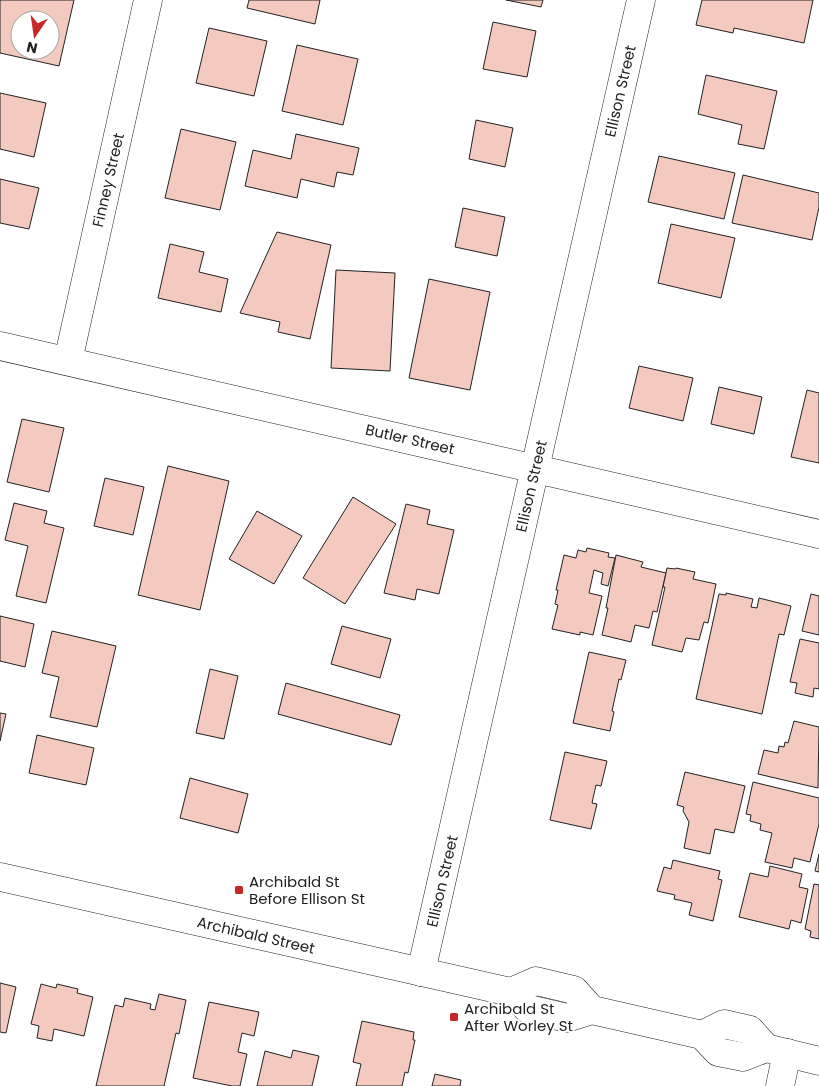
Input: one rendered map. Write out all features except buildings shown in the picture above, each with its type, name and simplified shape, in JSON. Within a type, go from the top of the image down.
[{"type":"street","name":"Finney Street","points":[[68,361],[148,0]]},
{"type":"street","name":"Ellison Street","points":[[421,972],[641,0]]},
{"type":"street","name":"Butler Street","points":[[0,346],[819,534]]},
{"type":"street","name":"Archibald Street","points":[[0,877],[511,992],[528,1010],[567,1018],[592,1010],[702,1035],[718,1052],[743,1057],[777,1051]]},
{"type":"street","points":[[780,1086],[777,1051],[819,1061]]},
{"type":"place","name":"Archibald St Before Ellison St","points":[[239,890]]},
{"type":"place","name":"Archibald St After Worley St","points":[[454,1017]]}]
